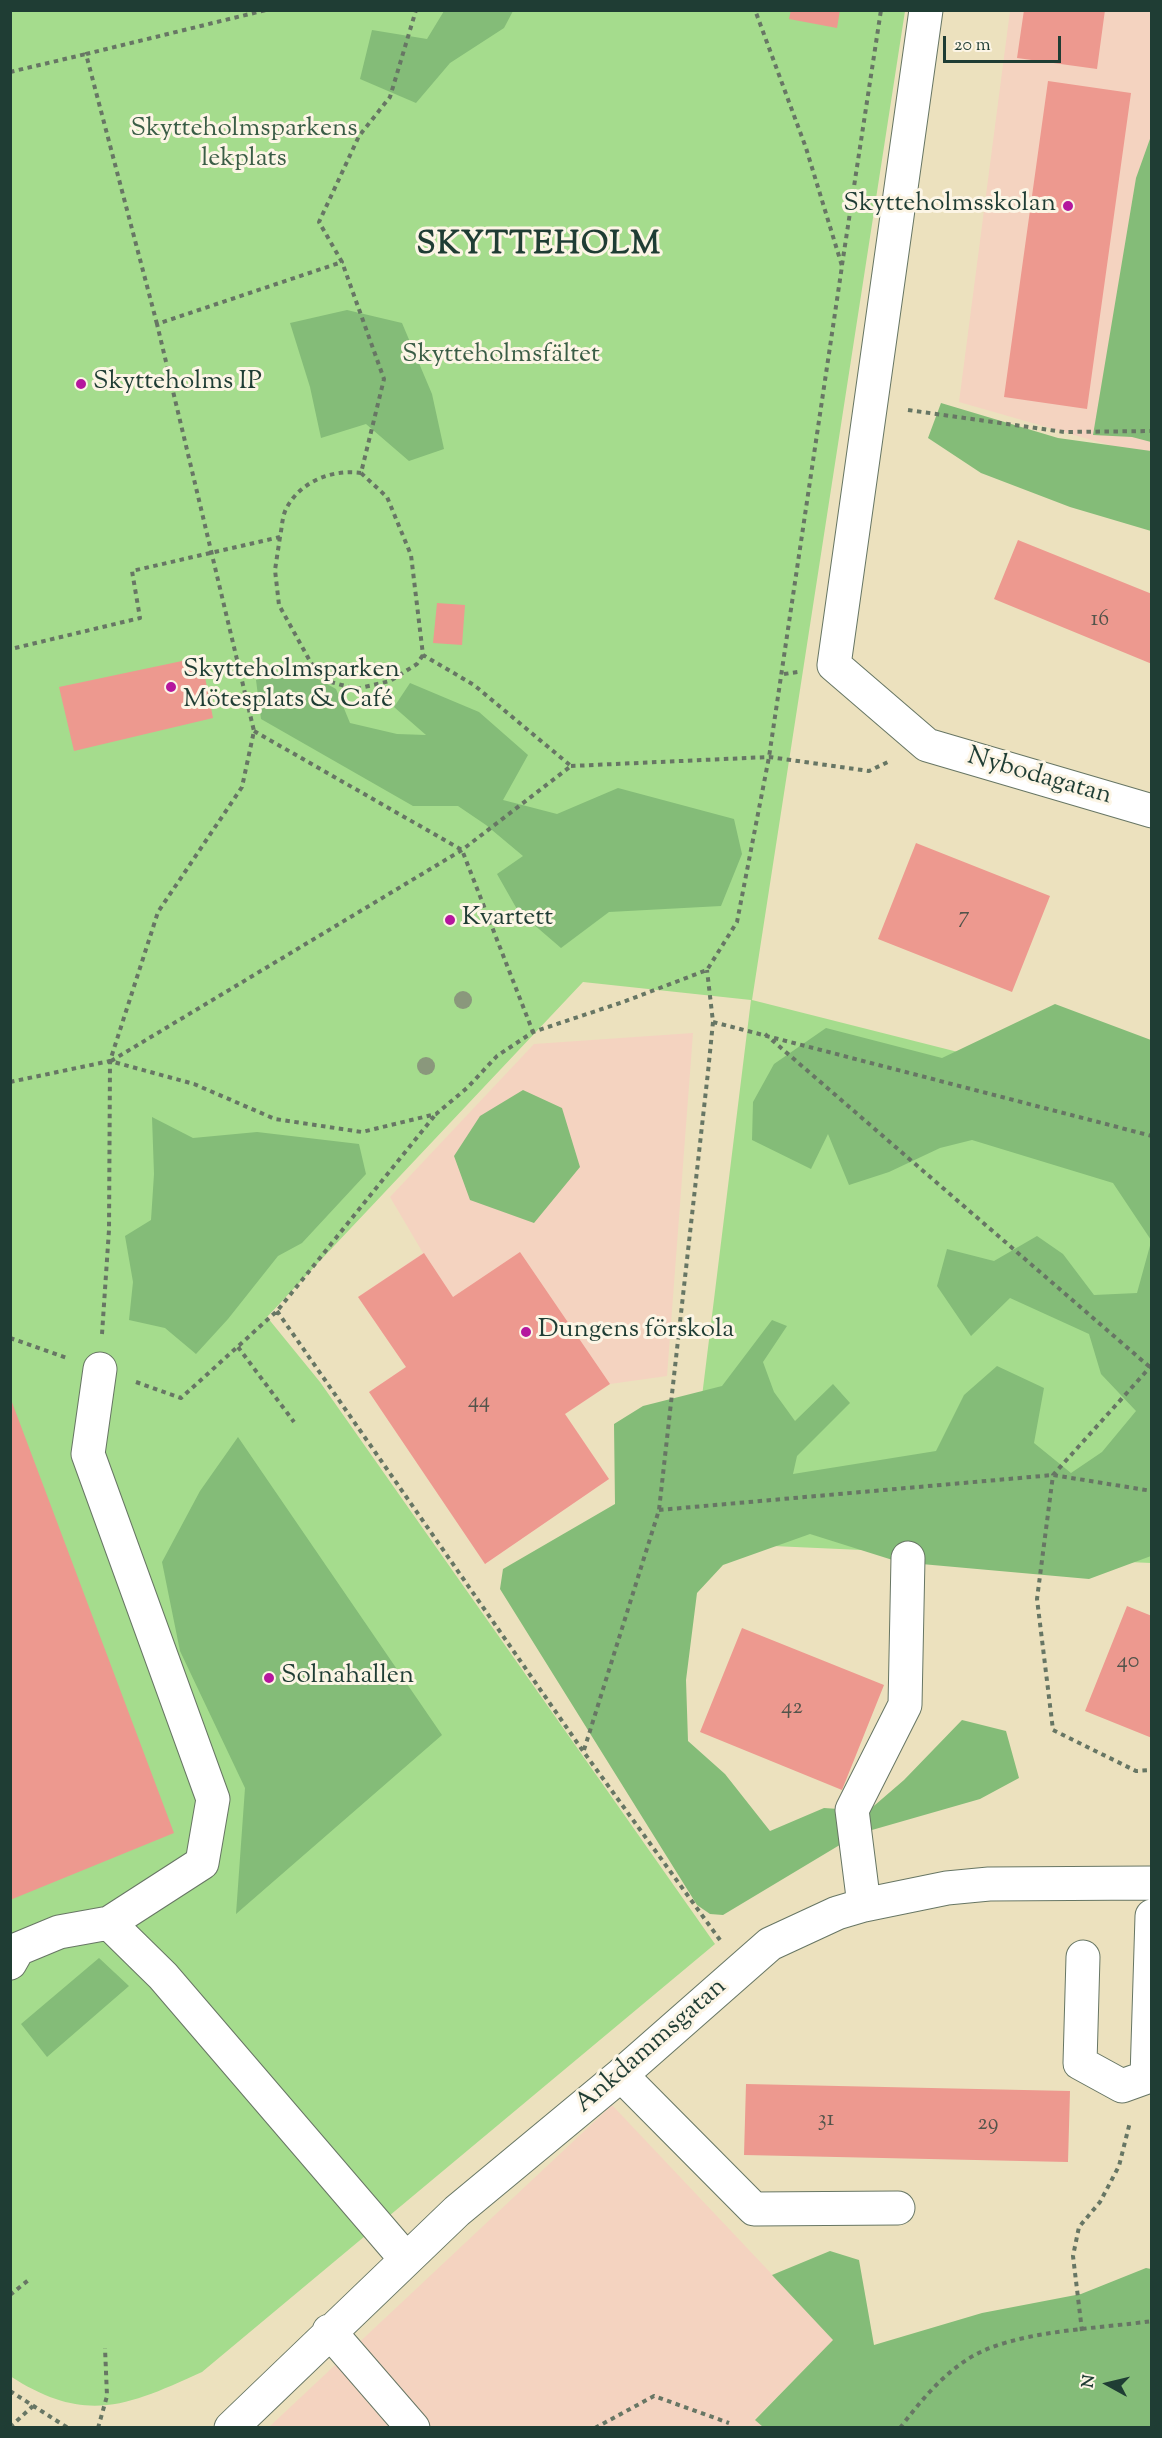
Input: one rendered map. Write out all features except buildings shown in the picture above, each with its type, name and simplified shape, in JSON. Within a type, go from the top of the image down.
[{"type":"street","points":[[926,10],[834,665],[927,745]]},
{"type":"street","name":"Nybodagatan","points":[[927,745],[1152,812]]},
{"type":"street","points":[[10,1963],[18,1949],[59,1932],[109,1923],[202,1863],[213,1799],[88,1454],[100,1369]]},
{"type":"street","points":[[864,1905],[852,1810],[906,1705],[908,1558]]},
{"type":"street","name":"Ankdammsgatan","points":[[238,2424],[329,2331],[457,2211],[621,2075],[770,1944],[837,1913],[946,1888],[989,1884],[1152,1883]]},
{"type":"street","points":[[1083,1957],[1080,2063],[1122,2086],[1147,2077],[1152,1916]]},
{"type":"street","points":[[109,1923],[163,1976],[405,2258]]},
{"type":"street","points":[[621,2075],[754,2209],[898,2208]]},
{"type":"street","points":[[329,2331],[413,2427]]},
{"type":"path","points":[[10,72],[266,10]]},
{"type":"path","points":[[361,473],[384,380],[342,262],[319,222],[358,136],[390,97],[416,10]]},
{"type":"path","points":[[755,10],[806,148],[842,266]]},
{"type":"path","points":[[10,1338],[181,1398],[277,1311],[436,1114],[467,1088],[497,1056],[533,1032],[623,1002],[706,970],[737,922],[769,757],[881,10]]},
{"type":"path","points":[[86,54],[157,324],[254,731],[242,787],[158,912],[110,1061],[109,1230],[100,1369]]},
{"type":"path","points":[[157,324],[342,262]]},
{"type":"path","points":[[870,405],[1064,432],[1152,431]]},
{"type":"path","points":[[344,471],[361,473],[387,497],[411,555],[423,655],[417,663],[390,681],[356,689],[331,682],[311,663],[279,604],[275,570],[280,537],[286,509],[304,488],[327,474],[344,471]]},
{"type":"path","points":[[15,648],[140,618],[132,571],[280,537]]},
{"type":"path","points":[[423,655],[474,685],[571,766]]},
{"type":"path","points":[[254,731],[462,850],[533,1032]]},
{"type":"path","points":[[10,1082],[110,1061],[462,850],[571,766],[769,757],[869,771],[927,745]]},
{"type":"path","points":[[584,1751],[659,1510],[712,1023],[706,970]]},
{"type":"path","points":[[712,1023],[765,1034],[1152,1136]]},
{"type":"path","points":[[765,1034],[1151,1367],[1053,1475],[1037,1599],[1053,1730],[1136,1771],[1152,1770]]},
{"type":"path","points":[[110,1061],[194,1084],[275,1119],[362,1132],[436,1114]]},
{"type":"path","points":[[277,1311],[584,1751],[742,1969]]},
{"type":"path","points":[[238,1347],[294,1422]]},
{"type":"path","points":[[659,1510],[1053,1475],[1152,1491]]},
{"type":"path","points":[[1082,2331],[1073,2256],[1079,2227],[1100,2202],[1119,2166],[1131,2115],[1147,2077]]},
{"type":"path","points":[[10,2295],[32,2278]]},
{"type":"path","points":[[900,2427],[930,2390],[969,2359],[1012,2340],[1152,2321]]},
{"type":"path","points":[[98,2427],[107,2396],[105,2348]]},
{"type":"path","points":[[10,2391],[68,2427]]},
{"type":"path","points":[[595,2427],[654,2396],[729,2423]]},
{"type":"path","points":[[10,2427],[33,2406]]},
{"type":"shaded area","name":"Skytteholmsskolan","points":[[1010,11],[1151,11],[1151,457],[959,402]]},
{"type":"shaded area","name":"Dungens förskola","points":[[693,1033],[667,1376],[610,1384],[565,1414],[609,1479],[485,1564],[369,1392],[406,1367],[358,1297],[423,1253],[390,1197],[534,1044]]},
{"type":"shaded area","points":[[612,2105],[834,2340],[755,2419],[763,2427],[268,2428]]},
{"type":"green space","points":[[10,11],[905,11],[752,1000],[1152,1101],[1151,1563],[684,1542],[751,1000],[583,982],[267,1317],[320,1382],[715,1944],[202,2372],[151,2394],[106,2405],[84,2405],[62,2401],[37,2391],[10,2376]]},
{"type":"green space","points":[[444,11],[513,11],[504,28],[450,63],[416,103],[360,79],[372,30],[427,39]]},
{"type":"green space","points":[[1151,136],[1151,442],[1132,437],[1093,435],[1136,178]]},
{"type":"green space","points":[[347,310],[402,323],[432,394],[444,449],[409,461],[366,424],[321,438],[310,387],[290,323]]},
{"type":"green space","points":[[941,403],[1058,438],[1151,451],[1151,531],[1070,507],[981,473],[928,438]]},
{"type":"green space","points":[[298,668],[336,689],[350,723],[397,734],[426,735],[394,707],[410,683],[479,712],[528,755],[503,800],[557,814],[618,788],[734,819],[742,854],[721,906],[609,912],[561,948],[518,911],[497,874],[523,856],[486,825],[458,806],[413,806],[261,719],[256,680]]},
{"type":"green space","points":[[1055,1004],[1151,1040],[1151,1240],[1113,1183],[972,1140],[940,1148],[889,1172],[849,1185],[828,1134],[811,1169],[752,1140],[753,1102],[774,1064],[826,1028],[942,1058]]},
{"type":"green space","points":[[523,1090],[562,1108],[580,1167],[534,1223],[470,1200],[454,1156],[480,1116]]},
{"type":"green space","points":[[152,1117],[193,1138],[257,1132],[359,1144],[366,1174],[302,1243],[278,1256],[228,1319],[196,1354],[165,1328],[129,1320],[133,1282],[125,1236],[151,1220],[154,1174]]},
{"type":"green space","points":[[1037,1236],[1063,1254],[1094,1295],[1137,1293],[1151,1242],[1151,1556],[1089,1579],[899,1562],[810,1534],[723,1565],[697,1593],[686,1680],[688,1741],[725,1774],[770,1831],[824,1808],[868,1811],[904,1780],[962,1720],[1006,1731],[1019,1778],[980,1799],[858,1834],[723,1915],[710,1914],[697,1905],[500,1589],[503,1569],[615,1504],[614,1424],[643,1406],[722,1386],[772,1320],[787,1326],[763,1362],[774,1392],[795,1421],[833,1384],[850,1403],[797,1456],[793,1474],[936,1451],[964,1395],[997,1366],[1044,1388],[1034,1443],[1071,1473],[1102,1452],[1136,1411],[1101,1374],[1089,1334],[1010,1298],[971,1336],[937,1286],[947,1249],[994,1261]]},
{"type":"green space","points":[[238,1437],[442,1735],[236,1914],[245,1788],[180,1651],[162,1562],[200,1491]]},
{"type":"green space","points":[[99,1958],[129,1986],[47,2057],[21,2024]]},
{"type":"green space","points":[[830,2251],[859,2260],[874,2345],[982,2313],[1081,2294],[1146,2268],[1151,2269],[1151,2427],[763,2427],[755,2420],[833,2340],[772,2275]]},
{"type":"place","name":"Skytteholmsskolan","points":[[1068,206]]},
{"type":"place","name":"Skytteholms IP","points":[[81,384]]},
{"type":"place","name":"Skytteholmsparken Mötesplats & Café","points":[[171,687]]},
{"type":"place","name":"Kvartett","points":[[450,920]]},
{"type":"place","name":"Dungens förskola","points":[[526,1332]]},
{"type":"place","name":"Solnahallen","points":[[269,1678]]},
{"type":"district","name":"SKYTTEHOLM","points":[[539,248]]},
{"type":"park label","name":"Skytteholmsparkens lekplats","points":[[244,146]]},
{"type":"park label","name":"Skytteholmsfältet","points":[[501,357]]}]
